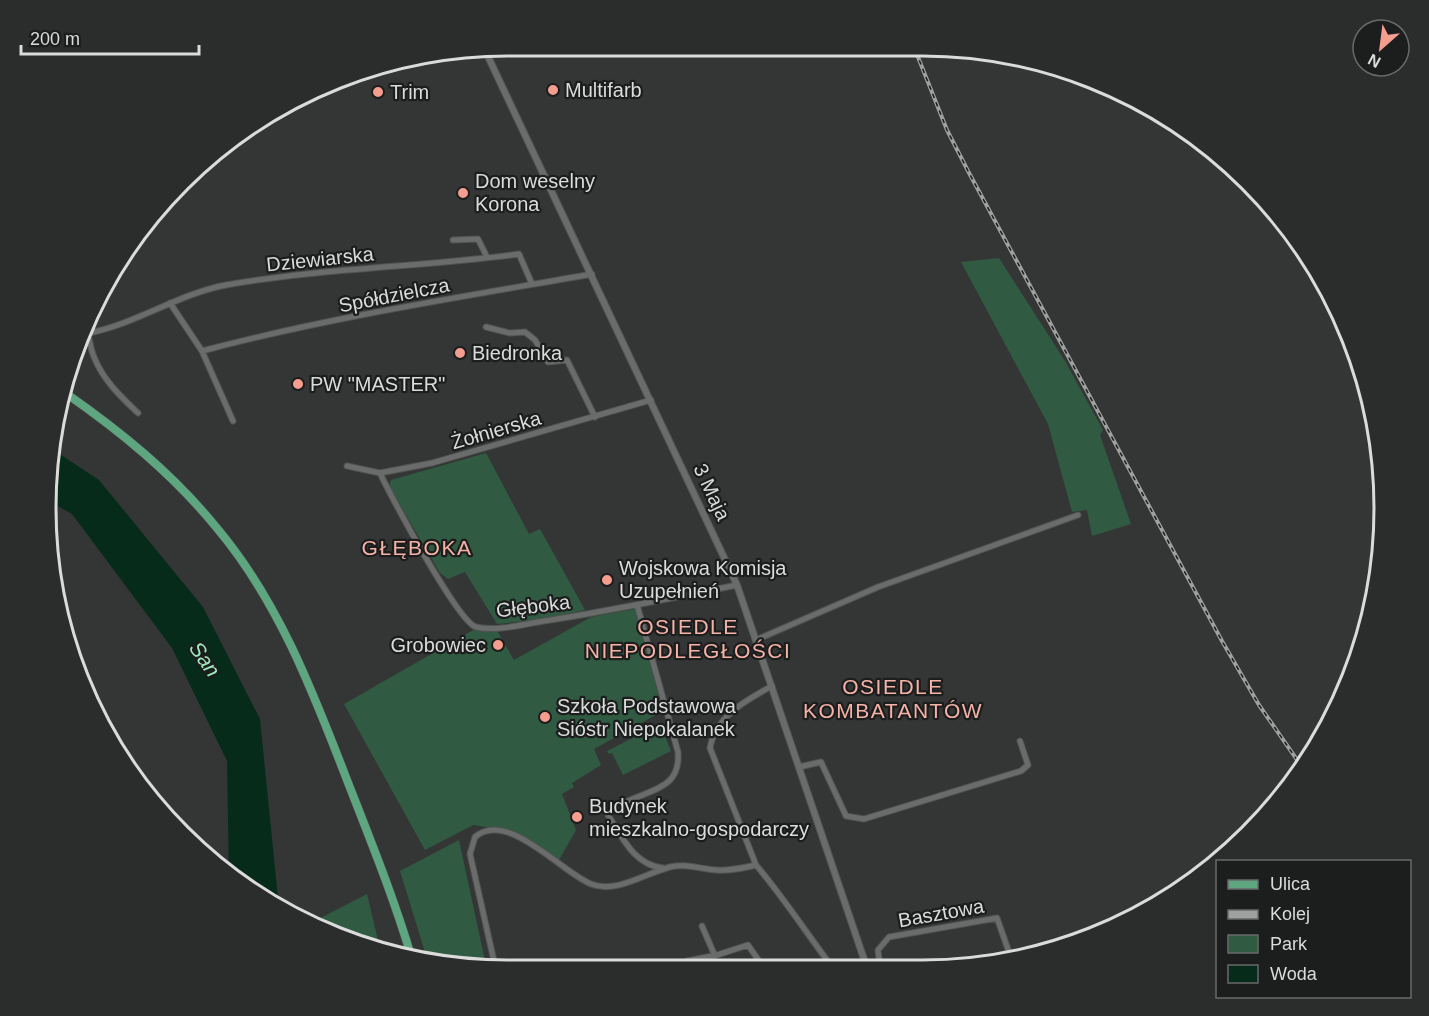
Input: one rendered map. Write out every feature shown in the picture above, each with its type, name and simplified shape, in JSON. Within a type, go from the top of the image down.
[{"type":"main road","points":[[70,396],[132,442],[183,489],[218,528],[257,585],[289,640],[329,733],[379,862],[409,949]]},
{"type":"street","name":"3 Maja","points":[[487,56],[592,274],[737,585],[864,960]]},
{"type":"street","points":[[453,240],[478,239],[487,257]]},
{"type":"street","name":"Dziewiarska","points":[[91,333],[112,328],[170,303],[224,286],[487,257],[519,254],[532,284]]},
{"type":"street","name":"Spółdzielcza","points":[[202,351],[244,340],[406,307],[592,274]]},
{"type":"street","points":[[170,303],[202,351],[233,421]]},
{"type":"street","points":[[486,327],[510,333],[525,332],[535,340],[548,362],[567,360],[595,417]]},
{"type":"street","points":[[90,336],[93,356],[104,376],[138,413]]},
{"type":"street","name":"Żołnierska","points":[[347,466],[380,473],[432,463],[651,400]]},
{"type":"street","name":"Głęboka","points":[[380,473],[439,578],[467,620],[475,627],[509,627],[619,611],[637,605],[737,585]]},
{"type":"street","points":[[756,640],[878,587],[1078,515]]},
{"type":"street","points":[[624,803],[659,788],[676,773],[679,765],[678,752],[637,605]]},
{"type":"street","points":[[772,687],[748,699],[721,723],[710,748],[756,865],[785,900],[803,929],[827,960]]},
{"type":"street","points":[[799,767],[821,762],[846,816],[853,819],[864,819],[1027,768],[1020,741]]},
{"type":"street","points":[[608,815],[640,860],[649,866],[665,869]]},
{"type":"street","points":[[494,960],[470,854],[471,844],[481,832],[498,829],[510,832],[594,885],[612,885],[678,865],[727,870],[756,865]]},
{"type":"street","name":"Basztowa","points":[[879,960],[878,950],[889,937],[997,918],[1009,952]]},
{"type":"street","points":[[702,926],[715,956]]},
{"type":"street","points":[[693,960],[715,956],[748,945],[758,960]]},
{"type":"green space","points":[[999,258],[1065,361],[1103,430],[1100,435],[1131,524],[1092,536],[1087,510],[1072,512],[1048,424],[961,262]]},
{"type":"green space","points":[[486,453],[529,534],[540,529],[585,610],[545,619],[497,624],[465,572],[448,579],[440,573],[389,486],[391,480]]},
{"type":"green space","points":[[635,609],[663,711],[594,749],[601,765],[572,783],[574,787],[562,794],[576,830],[559,860],[513,831],[473,825],[425,850],[344,704],[475,629],[495,627],[514,660],[591,617]]},
{"type":"green space","points":[[660,724],[671,751],[623,775],[612,753],[609,754],[607,751]]},
{"type":"green space","points":[[459,840],[485,960],[425,953],[400,871]]},
{"type":"green space","points":[[367,894],[378,941],[335,926],[319,919]]},
{"type":"water","name":"San","points":[[59,453],[99,480],[203,607],[260,719],[278,897],[229,864],[227,761],[172,648],[72,514],[56,505]]},
{"type":"railway","points":[[918,56],[947,130],[968,171],[1222,641],[1259,705],[1297,759]]},
{"type":"place","name":"Multifarb","points":[[553,90]]},
{"type":"place","name":"Trim","points":[[378,92]]},
{"type":"place","name":"Dom weselny Korona","points":[[463,193]]},
{"type":"place","name":"Biedronka","points":[[460,353]]},
{"type":"place","name":"PW \"MASTER\"","points":[[298,384]]},
{"type":"place","name":"Wojskowa Komisja Uzupełnień","points":[[607,580]]},
{"type":"place","name":"Grobowiec","points":[[498,645]]},
{"type":"place","name":"Szkoła Podstawowa Sióstr Niepokalanek","points":[[545,717]]},
{"type":"place","name":"Budynek mieszkalno-gospodarczy","points":[[577,817]]},
{"type":"district","name":"GŁĘBOKA","points":[[417,547]]},
{"type":"district","name":"OSIEDLE NIEPODLEGŁOŚCI","points":[[688,638]]},
{"type":"district","name":"OSIEDLE KOMBATANTÓW","points":[[893,698]]}]
